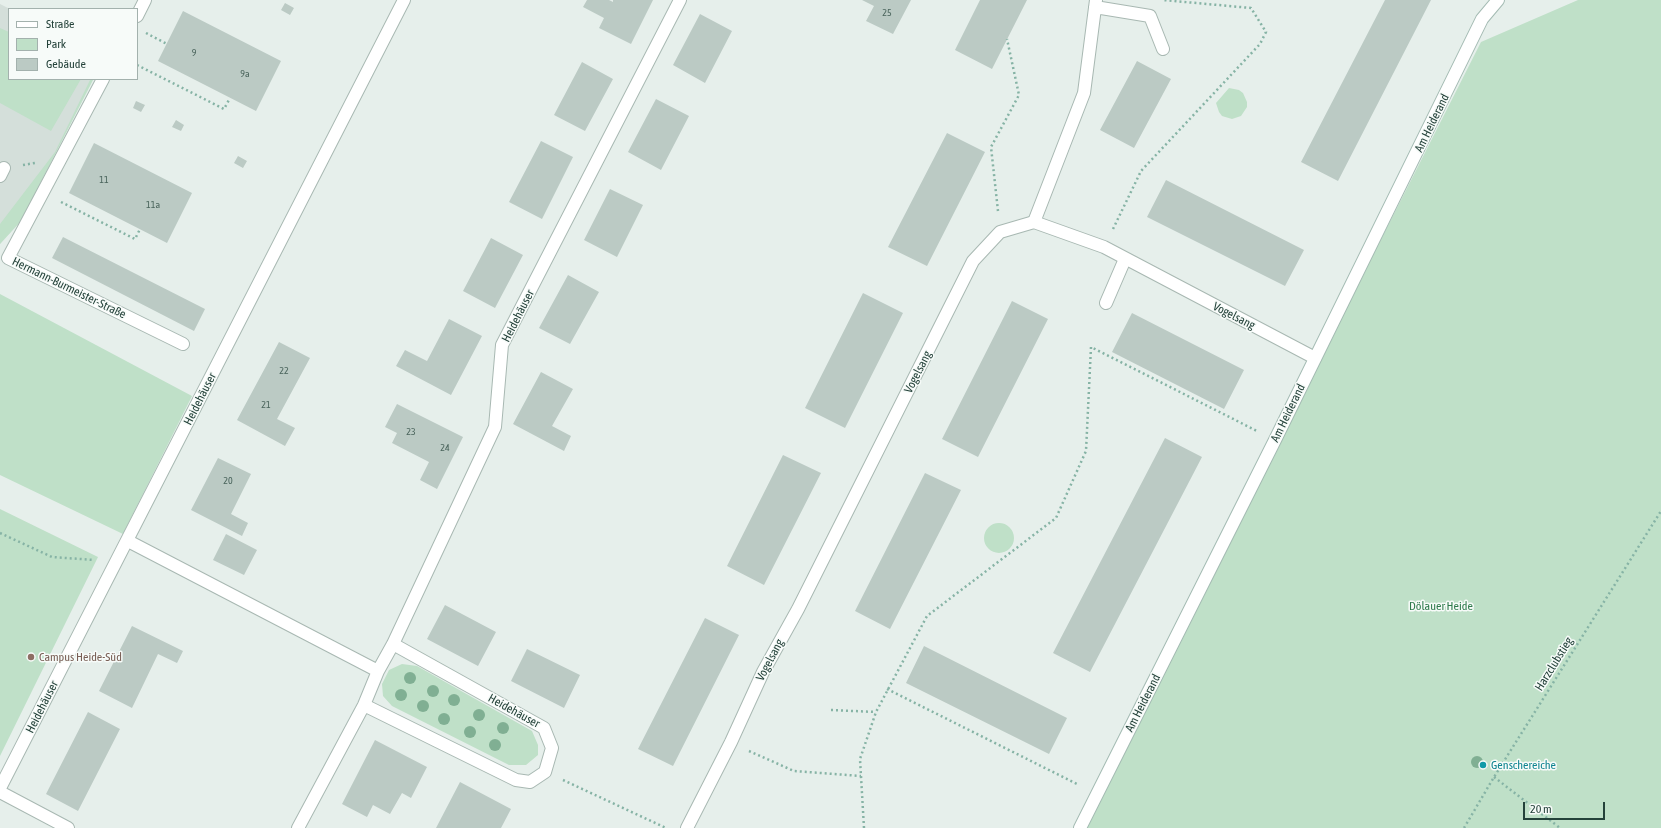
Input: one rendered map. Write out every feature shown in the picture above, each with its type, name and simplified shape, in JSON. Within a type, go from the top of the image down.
[{"type":"street","points":[[138,14],[145,0]]},
{"type":"street","name":"Heidehäuser","points":[[0,788],[128,541],[404,0]]},
{"type":"street","name":"Heidehäuser","points":[[298,828],[364,705],[378,671],[393,644],[495,427],[502,345],[680,0]]},
{"type":"street","name":"Am Heiderand","points":[[1080,828],[1276,440],[1482,19],[1498,0]]},
{"type":"street","points":[[1000,232],[1034,222],[1084,93],[1096,4],[1150,16],[1163,49]]},
{"type":"street","name":"Hermann-Burmeister-Straße","points":[[102,80],[8,258],[183,344]]},
{"type":"street","name":"Vogelsang","points":[[1034,222],[1104,247],[1315,358]]},
{"type":"street","name":"Vogelsang","points":[[687,828],[731,742],[763,672],[798,609],[973,261],[1000,232]]},
{"type":"street","points":[[1106,303],[1125,259]]},
{"type":"street","points":[[128,541],[378,671]]},
{"type":"street","name":"Heidehäuser","points":[[393,644],[544,728],[552,748],[545,772]]},
{"type":"street","points":[[364,705],[516,780],[530,782],[545,772]]},
{"type":"street","points":[[0,792],[68,828]]},
{"type":"path","points":[[1104,247],[1141,171],[1260,44],[1266,32],[1251,8],[1163,0]]},
{"type":"path","points":[[150,35],[167,44]]},
{"type":"path","points":[[1000,232],[991,147],[1019,94],[1007,39]]},
{"type":"path","points":[[138,65],[224,109],[230,98]]},
{"type":"path","points":[[42,193],[135,239],[140,229]]},
{"type":"path","points":[[864,828],[860,759],[876,712],[927,616],[1056,518],[1086,451],[1091,347],[1276,440]]},
{"type":"path","name":"Harzclubstieg","points":[[1464,828],[1494,777],[1661,511]]},
{"type":"path","points":[[0,534],[52,557],[117,562]]},
{"type":"path","points":[[887,689],[1098,794]]},
{"type":"path","points":[[831,710],[876,712]]},
{"type":"path","points":[[731,742],[794,771],[861,776]]},
{"type":"path","points":[[545,772],[666,828]]},
{"type":"path","points":[[1494,777],[1560,828]]},
{"type":"shaded area","points":[[0,4],[8,8],[8,80],[92,80],[21,221],[0,244]]},
{"type":"green space","name":"Dölauer Heide","points":[[1578,0],[1661,0],[1661,828],[1083,828],[1481,42]]},
{"type":"green space","points":[[0,28],[8,32],[8,80],[80,80],[51,131],[0,103]]},
{"type":"green space","points":[[90,80],[93,80],[21,221],[0,244],[0,224],[55,152]]},
{"type":"green space","points":[[1229,88],[1239,90],[1243,93],[1247,102],[1247,107],[1241,116],[1232,119],[1222,116],[1216,103]]},
{"type":"green space","points":[[0,294],[192,396],[123,534],[0,475]]},
{"type":"green space","points":[[0,509],[98,557],[0,756]]},
{"type":"green space","points":[[999,523],[1010,527],[1014,538],[1010,549],[999,553],[988,549],[984,538],[988,527]]},
{"type":"green space","points":[[402,664],[417,666],[532,731],[538,745],[538,755],[526,765],[509,765],[392,706],[383,696],[382,684],[389,670]]},
{"type":"building","points":[[587,0],[609,0],[613,2],[613,0],[653,0],[631,44],[599,28],[604,18],[583,7]]},
{"type":"building","points":[[862,0],[911,0],[893,34],[866,21],[874,6]]},
{"type":"building","points":[[980,0],[1027,0],[992,69],[955,50]]},
{"type":"building","points":[[1385,0],[1431,0],[1338,181],[1301,162]]},
{"type":"building","points":[[285,3],[294,8],[290,15],[281,10]]},
{"type":"building","points":[[183,11],[281,61],[256,111],[158,61]]},
{"type":"building","points":[[700,14],[732,31],[705,83],[673,65]]},
{"type":"building","points":[[1137,61],[1171,79],[1134,148],[1100,130]]},
{"type":"building","points":[[582,62],[613,79],[585,131],[554,115]]},
{"type":"building","points":[[656,99],[689,116],[661,170],[628,152]]},
{"type":"building","points":[[136,101],[145,105],[141,112],[133,108]]},
{"type":"building","points":[[176,120],[184,125],[181,131],[172,127]]},
{"type":"building","points":[[947,133],[985,152],[927,266],[888,247]]},
{"type":"building","points":[[541,141],[573,157],[542,219],[509,202]]},
{"type":"building","points":[[94,143],[192,193],[167,243],[69,193]]},
{"type":"building","points":[[238,156],[247,161],[243,168],[234,163]]},
{"type":"building","points":[[1166,180],[1304,250],[1285,286],[1147,217]]},
{"type":"building","points":[[610,189],[643,205],[617,257],[584,240]]},
{"type":"building","points":[[63,237],[205,309],[194,331],[52,258]]},
{"type":"building","points":[[491,238],[523,255],[495,308],[463,291]]},
{"type":"building","points":[[568,275],[599,292],[570,344],[539,328]]},
{"type":"building","points":[[863,293],[903,313],[845,428],[805,408]]},
{"type":"building","points":[[1012,301],[1048,319],[978,457],[942,439]]},
{"type":"building","points":[[1132,313],[1244,370],[1224,409],[1112,352]]},
{"type":"building","points":[[449,319],[482,336],[451,395],[396,366],[405,350],[427,361]]},
{"type":"building","points":[[279,342],[310,358],[277,419],[295,428],[285,446],[237,420]]},
{"type":"building","points":[[541,372],[573,389],[552,426],[571,436],[564,451],[513,424]]},
{"type":"building","points":[[397,404],[463,437],[437,489],[420,480],[429,462],[392,443],[397,433],[385,427]]},
{"type":"building","points":[[1165,438],[1202,457],[1090,672],[1053,653]]},
{"type":"building","points":[[783,455],[821,473],[764,585],[727,566]]},
{"type":"building","points":[[218,458],[251,474],[231,514],[248,523],[242,536],[191,510]]},
{"type":"building","points":[[925,473],[961,490],[890,629],[855,611]]},
{"type":"building","points":[[226,534],[257,550],[244,575],[213,560]]},
{"type":"building","points":[[445,605],[496,632],[478,666],[427,639]]},
{"type":"building","points":[[705,618],[739,635],[673,766],[638,749]]},
{"type":"building","points":[[132,626],[183,651],[177,663],[158,654],[132,708],[99,691]]},
{"type":"building","points":[[924,646],[1067,718],[1049,754],[906,683]]},
{"type":"building","points":[[527,649],[580,675],[564,708],[511,681]]},
{"type":"building","points":[[88,712],[120,729],[78,811],[46,794]]},
{"type":"building","points":[[375,740],[427,767],[411,798],[402,793],[390,814],[373,805],[367,817],[342,804]]},
{"type":"building","points":[[460,782],[511,809],[501,828],[436,828]]},
{"type":"place","name":"Campus Heide-Süd","points":[[31,657]]},
{"type":"place","name":"Genschereiche","points":[[1483,765]]}]
